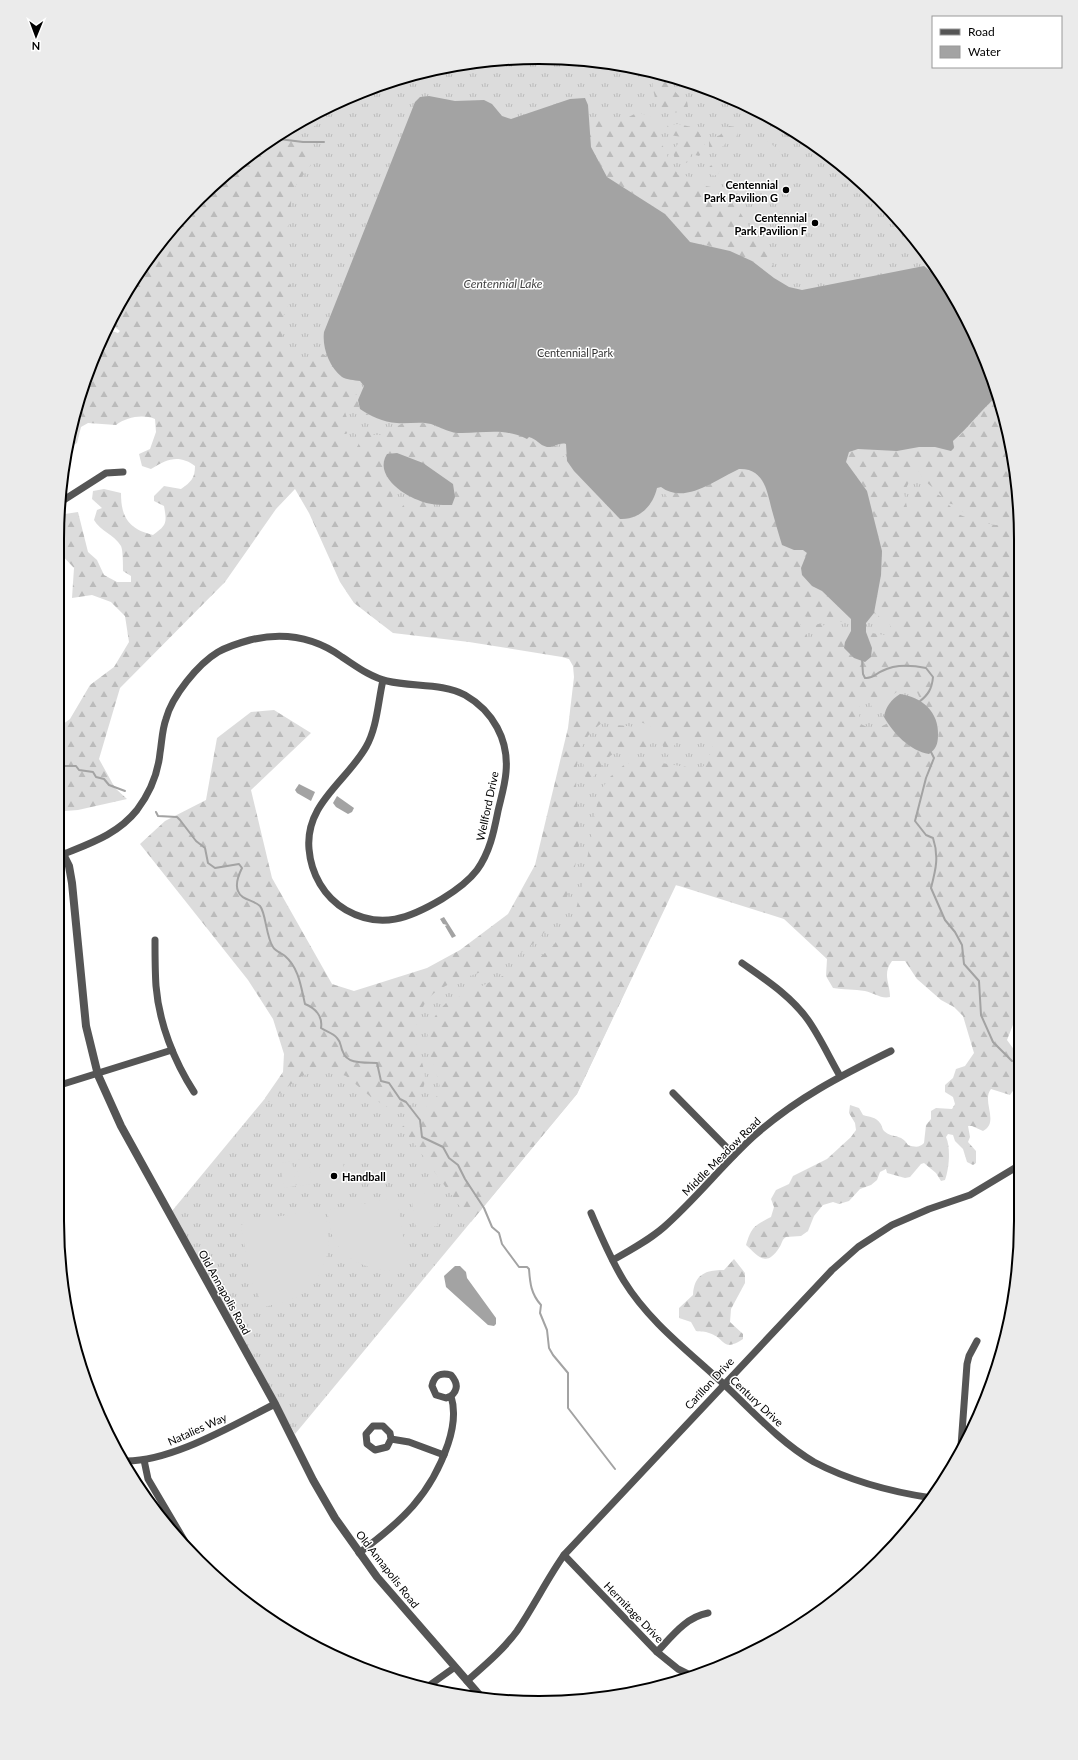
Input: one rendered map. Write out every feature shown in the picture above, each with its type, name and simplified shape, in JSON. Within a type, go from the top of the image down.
[{"type":"street","points":[[66,499],[106,473],[123,472]]},
{"type":"street","name":"Wellford Drive","points":[[64,854],[106,837],[122,825],[137,810],[151,786],[157,770],[163,729],[172,704],[190,679],[208,659],[220,651],[250,640],[275,635],[301,638],[329,648],[358,669],[383,680],[406,685],[450,690],[463,694],[476,702],[495,722],[506,752],[506,772],[492,841],[476,871],[450,894],[425,909],[406,918],[390,920],[372,920],[356,915],[334,901],[317,879],[308,847],[314,816],[321,803],[367,745],[372,733],[383,680]]},
{"type":"street","name":"Old Annapolis Road","points":[[64,854],[72,883],[86,1026],[98,1075],[121,1126],[275,1404],[313,1480],[359,1553],[377,1577],[477,1692]]},
{"type":"street","points":[[155,940],[158,1006],[179,1069],[194,1092]]},
{"type":"street","points":[[742,963],[775,987],[796,1006],[817,1035],[840,1076]]},
{"type":"street","points":[[64,1084],[98,1075],[172,1050]]},
{"type":"street","name":"Middle Meadow Road","points":[[613,1260],[663,1228],[734,1155],[792,1105],[840,1076],[891,1051]]},
{"type":"street","points":[[673,1093],[734,1155]]},
{"type":"street","name":"Carillon Drive","points":[[468,1681],[497,1654],[517,1631],[550,1575],[564,1556],[723,1384],[832,1270],[858,1246],[892,1226],[911,1216],[976,1192],[1014,1169]]},
{"type":"street","name":"Century Drive","points":[[591,1213],[625,1282],[654,1319],[775,1433],[814,1462],[836,1472],[886,1488],[926,1497]]},
{"type":"street","points":[[962,1437],[967,1364],[969,1356],[977,1341]]},
{"type":"street","points":[[359,1553],[392,1529],[413,1507],[429,1486],[444,1455],[453,1422],[451,1396]]},
{"type":"street","name":"Natalies Way","points":[[130,1461],[144,1460],[166,1454],[201,1440],[275,1404]]},
{"type":"street","points":[[391,1439],[409,1442],[444,1455]]},
{"type":"street","points":[[144,1460],[148,1479],[177,1528]]},
{"type":"street","name":"Hermitage Drive","points":[[564,1556],[657,1652],[685,1673]]},
{"type":"street","points":[[657,1652],[687,1621],[708,1613]]},
{"type":"street","points":[[432,1684],[455,1666]]},
{"type":"green space","name":"Centennial Park","points":[[539,64],[570,65],[632,73],[692,89],[721,100],[749,113],[803,144],[828,162],[875,203],[916,250],[934,275],[965,329],[978,357],[989,386],[1005,446],[1013,508],[1014,539],[1014,863],[1009,913],[675,885],[577,1094],[295,1434],[172,1211],[310,1044],[495,933],[541,880],[549,830],[585,659],[295,460],[273,484],[271,147],[329,113],[357,100],[416,80],[477,68]]},
{"type":"green space","points":[[652,78],[673,83],[680,97],[687,101],[688,107],[684,112],[663,113],[658,111],[653,89]]},
{"type":"green space","points":[[638,112],[651,117],[657,122],[659,141],[667,152],[668,165],[675,169],[678,175],[700,180],[706,186],[716,188],[719,186],[729,192],[731,198],[773,265],[774,278],[752,261],[710,246],[690,242],[665,214],[607,177],[591,147],[589,125],[604,117],[627,118]]},
{"type":"green space","points":[[321,118],[321,120],[315,126],[307,125]]},
{"type":"green space","points":[[678,124],[696,128],[704,142],[704,149],[702,153],[699,156],[691,154],[689,161],[686,163],[675,159],[673,153],[677,145],[683,141],[682,137],[669,135],[666,130],[668,125]]},
{"type":"green space","points":[[729,126],[736,127],[738,133],[736,137],[728,138],[726,143],[720,148],[712,150],[709,148],[709,140],[720,135]]},
{"type":"green space","points":[[297,131],[299,138],[298,144],[309,152],[311,165],[297,183],[292,195],[285,256],[291,294],[290,301],[284,313],[282,345],[291,356],[299,360],[313,360],[317,356],[323,354],[330,360],[339,373],[348,379],[353,380],[350,389],[355,392],[360,409],[369,415],[361,415],[344,409],[351,430],[346,434],[339,434],[338,439],[341,440],[344,437],[350,437],[351,444],[346,448],[348,451],[354,450],[359,443],[356,434],[360,431],[368,431],[373,435],[381,435],[403,423],[414,422],[430,424],[447,431],[512,432],[527,439],[529,437],[533,438],[545,445],[556,446],[574,471],[620,519],[638,515],[652,502],[659,503],[667,497],[667,495],[662,493],[662,489],[668,492],[699,489],[739,469],[749,469],[757,474],[764,483],[794,550],[808,553],[802,562],[812,586],[822,591],[851,619],[845,622],[839,622],[827,617],[799,616],[798,621],[811,644],[814,645],[819,639],[815,628],[816,625],[821,623],[831,632],[843,627],[851,629],[845,642],[869,637],[866,632],[884,635],[890,633],[891,627],[885,618],[874,613],[881,575],[882,551],[867,491],[846,462],[849,452],[867,449],[897,451],[927,448],[947,451],[993,400],[1005,446],[1010,477],[1014,539],[1014,1022],[1007,1040],[1014,1050],[1014,1089],[1010,1095],[991,1089],[988,1094],[990,1122],[988,1127],[983,1131],[972,1126],[968,1126],[970,1137],[968,1142],[976,1151],[976,1163],[973,1165],[967,1162],[963,1149],[955,1141],[953,1135],[948,1134],[946,1137],[949,1147],[949,1158],[945,1180],[941,1181],[936,1173],[924,1163],[921,1164],[910,1177],[905,1178],[887,1173],[886,1169],[880,1172],[877,1180],[871,1185],[860,1189],[849,1201],[839,1204],[833,1202],[823,1205],[814,1216],[808,1231],[801,1236],[786,1237],[770,1258],[762,1258],[754,1253],[746,1245],[748,1239],[754,1227],[771,1217],[774,1207],[771,1199],[776,1190],[789,1184],[793,1176],[827,1159],[851,1137],[856,1130],[855,1123],[849,1113],[850,1105],[859,1108],[863,1115],[876,1120],[881,1124],[883,1130],[887,1133],[900,1137],[908,1145],[915,1147],[920,1146],[924,1143],[926,1125],[931,1119],[931,1111],[936,1108],[952,1109],[955,1104],[953,1097],[945,1092],[945,1085],[953,1078],[956,1069],[965,1066],[974,1053],[963,1016],[954,1007],[941,1000],[917,979],[905,961],[892,961],[887,970],[890,997],[881,997],[865,991],[833,988],[826,976],[827,959],[784,919],[676,885],[577,1094],[471,1222],[402,1127],[428,1105],[436,1097],[439,1091],[439,1081],[429,1053],[428,1044],[429,1028],[432,1021],[446,1003],[538,959],[552,947],[565,930],[576,909],[582,887],[599,793],[610,777],[625,764],[643,760],[693,768],[703,767],[713,749],[711,741],[689,739],[678,740],[668,755],[665,753],[658,735],[652,728],[643,723],[620,718],[608,720],[598,726],[587,737],[581,749],[577,763],[576,777],[579,823],[578,852],[572,881],[564,904],[552,923],[538,939],[521,953],[493,968],[448,985],[438,990],[430,997],[424,1005],[417,1022],[416,1040],[425,1079],[424,1086],[414,1102],[401,1111],[396,1112],[372,1098],[346,1076],[321,1068],[300,1077],[269,1102],[266,1102],[265,1098],[283,1072],[284,1054],[273,1019],[248,980],[140,844],[165,821],[206,800],[217,738],[251,712],[274,710],[311,733],[251,790],[272,878],[332,984],[354,991],[427,968],[460,950],[508,914],[535,865],[568,728],[574,677],[573,666],[569,659],[562,657],[469,642],[393,633],[354,603],[340,582],[309,513],[295,489],[276,509],[225,582],[120,688],[99,759],[115,788],[127,799],[78,810],[65,811],[64,723],[70,719],[90,685],[114,667],[129,642],[125,616],[111,602],[92,595],[72,598],[74,568],[64,557],[65,514],[78,512],[88,552],[97,560],[104,575],[117,582],[131,582],[131,576],[123,571],[123,554],[121,546],[115,538],[100,527],[94,520],[97,510],[102,508],[92,499],[93,491],[104,489],[121,493],[121,502],[128,521],[132,526],[153,535],[161,529],[166,520],[164,506],[154,501],[154,496],[164,486],[181,489],[190,482],[194,474],[195,466],[184,460],[173,459],[151,469],[142,466],[139,454],[150,449],[156,432],[155,419],[150,417],[130,418],[116,425],[88,423],[81,427],[77,443],[73,445],[89,386],[100,357],[104,349],[106,349],[105,347],[112,331],[118,333],[120,331],[114,327],[128,301],[162,250],[182,226],[203,203],[250,162],[275,144]],"holes":[[[914,469],[918,470],[925,481],[938,491],[942,497],[929,489],[914,492],[911,502],[912,514],[908,512],[904,493],[909,482],[909,474]],[[394,485],[452,505],[448,510],[436,511],[431,504],[409,496],[406,498],[402,507],[397,507],[392,501]],[[947,503],[956,505],[970,519],[958,514]],[[1000,518],[1008,520],[1005,523],[998,525],[980,520]],[[907,689],[917,692],[921,701],[928,708],[939,728],[938,741],[935,750],[894,731],[888,723],[874,728],[867,727],[859,723],[860,697],[863,696],[867,698],[872,707],[875,708],[898,691]]]},
{"type":"green space","points":[[782,131],[795,139],[790,139]]},
{"type":"green space","points":[[764,138],[782,153],[775,162],[756,148]]},
{"type":"green space","points":[[714,164],[718,166],[720,170],[718,174],[714,176],[710,174],[708,170],[710,166]]},
{"type":"green space","points":[[612,725],[632,727],[644,732],[650,741],[650,749],[622,748],[610,756],[590,781],[587,781],[584,772],[584,764],[588,749],[605,730]]},
{"type":"green space","points":[[308,1158],[312,1184],[300,1186],[296,1160]]},
{"type":"green space","points":[[292,1161],[296,1186],[284,1188],[280,1163]]},
{"type":"green space","name":"Handball","points":[[343,1162],[347,1188],[325,1191],[322,1165]]},
{"type":"green space","points":[[432,1192],[438,1226],[416,1229],[411,1195]]},
{"type":"green space","points":[[390,1199],[398,1204],[409,1272],[377,1269],[357,1262],[348,1257],[340,1249],[334,1240],[332,1233],[327,1210]]},
{"type":"green space","points":[[324,1210],[329,1244],[324,1265],[320,1272],[312,1284],[297,1297],[264,1307],[251,1280],[241,1226],[245,1221]]},
{"type":"green space","points":[[734,1259],[745,1273],[745,1283],[731,1309],[730,1322],[743,1334],[743,1339],[731,1345],[727,1345],[714,1335],[696,1331],[691,1322],[679,1318],[679,1308],[693,1295],[696,1282],[702,1275],[707,1272],[724,1270]]},
{"type":"water","name":"Centennial Lake","points":[[429,96],[455,101],[484,100],[492,104],[502,116],[511,119],[570,99],[585,98],[588,105],[591,147],[607,177],[665,214],[690,242],[730,251],[752,261],[774,278],[789,287],[802,290],[924,266],[931,271],[965,329],[978,357],[993,400],[953,441],[954,448],[951,451],[935,447],[919,447],[897,451],[858,449],[849,452],[846,462],[867,491],[882,551],[881,575],[874,613],[866,623],[866,632],[872,648],[871,657],[865,662],[854,658],[844,648],[845,642],[851,631],[851,619],[822,591],[812,586],[802,575],[801,568],[807,553],[803,550],[794,550],[782,545],[767,491],[760,478],[755,473],[748,470],[739,469],[700,489],[690,492],[670,492],[661,487],[657,488],[652,501],[644,511],[627,519],[620,519],[574,471],[567,461],[566,444],[547,447],[529,437],[527,439],[518,435],[501,432],[450,432],[427,423],[401,423],[387,421],[368,414],[360,409],[358,400],[364,386],[360,381],[342,377],[333,368],[325,350],[324,332],[415,102],[420,97]]},
{"type":"water","points":[[397,453],[423,463],[453,484],[455,497],[452,505],[422,502],[397,488],[387,476],[384,469],[384,461],[387,454]]},
{"type":"water","points":[[900,694],[915,698],[922,702],[928,707],[936,719],[938,727],[938,741],[935,748],[929,754],[909,745],[897,735],[884,717],[889,704]]},
{"type":"water","points":[[299,784],[315,792],[311,801],[297,793],[295,790]]},
{"type":"water","points":[[337,796],[354,808],[352,812],[348,814],[336,807],[333,803]]},
{"type":"water","points":[[444,917],[456,936],[452,938],[445,926],[447,925],[443,924],[440,919]]},
{"type":"water","points":[[455,1266],[460,1266],[466,1272],[467,1278],[496,1318],[496,1324],[494,1326],[488,1325],[446,1287],[444,1276]]},
{"type":"waterway","points":[[283,139],[303,142],[324,142]]},
{"type":"waterway","points":[[862,659],[863,674],[865,678],[870,678],[880,672],[898,666],[915,666],[926,668],[933,677],[932,685],[925,697],[919,702]]},
{"type":"waterway","points":[[930,750],[934,758],[926,778],[915,821],[926,835],[933,838],[935,845],[936,863],[931,888],[945,920],[955,932],[962,945],[964,964],[979,981],[981,1015],[993,1042],[1012,1061]]},
{"type":"waterway","points":[[64,766],[76,766],[79,770],[93,772],[96,777],[104,779],[109,785],[125,791]]},
{"type":"waterway","points":[[156,812],[158,816],[177,817],[196,841],[205,848],[208,863],[215,868],[239,864],[242,868],[237,882],[238,891],[242,896],[254,902],[262,909],[271,943],[274,949],[285,956],[293,966],[299,978],[305,1004],[318,1013],[321,1020],[321,1028],[337,1038],[345,1056],[349,1059],[358,1062],[377,1063],[381,1081],[389,1083],[400,1099],[406,1102],[420,1120],[422,1137],[443,1147],[449,1158],[458,1165],[465,1179],[484,1208],[492,1227],[499,1233],[502,1244],[519,1267],[527,1267],[529,1269],[532,1288],[535,1297],[541,1305],[540,1313],[547,1330],[549,1348],[568,1373],[568,1408],[615,1469]]},
{"type":"place","name":"Centennial Park Pavilion G","points":[[786,190]]},
{"type":"place","name":"Centennial Park Pavilion F","points":[[815,223]]},
{"type":"place","name":"Handball","points":[[334,1176]]}]
